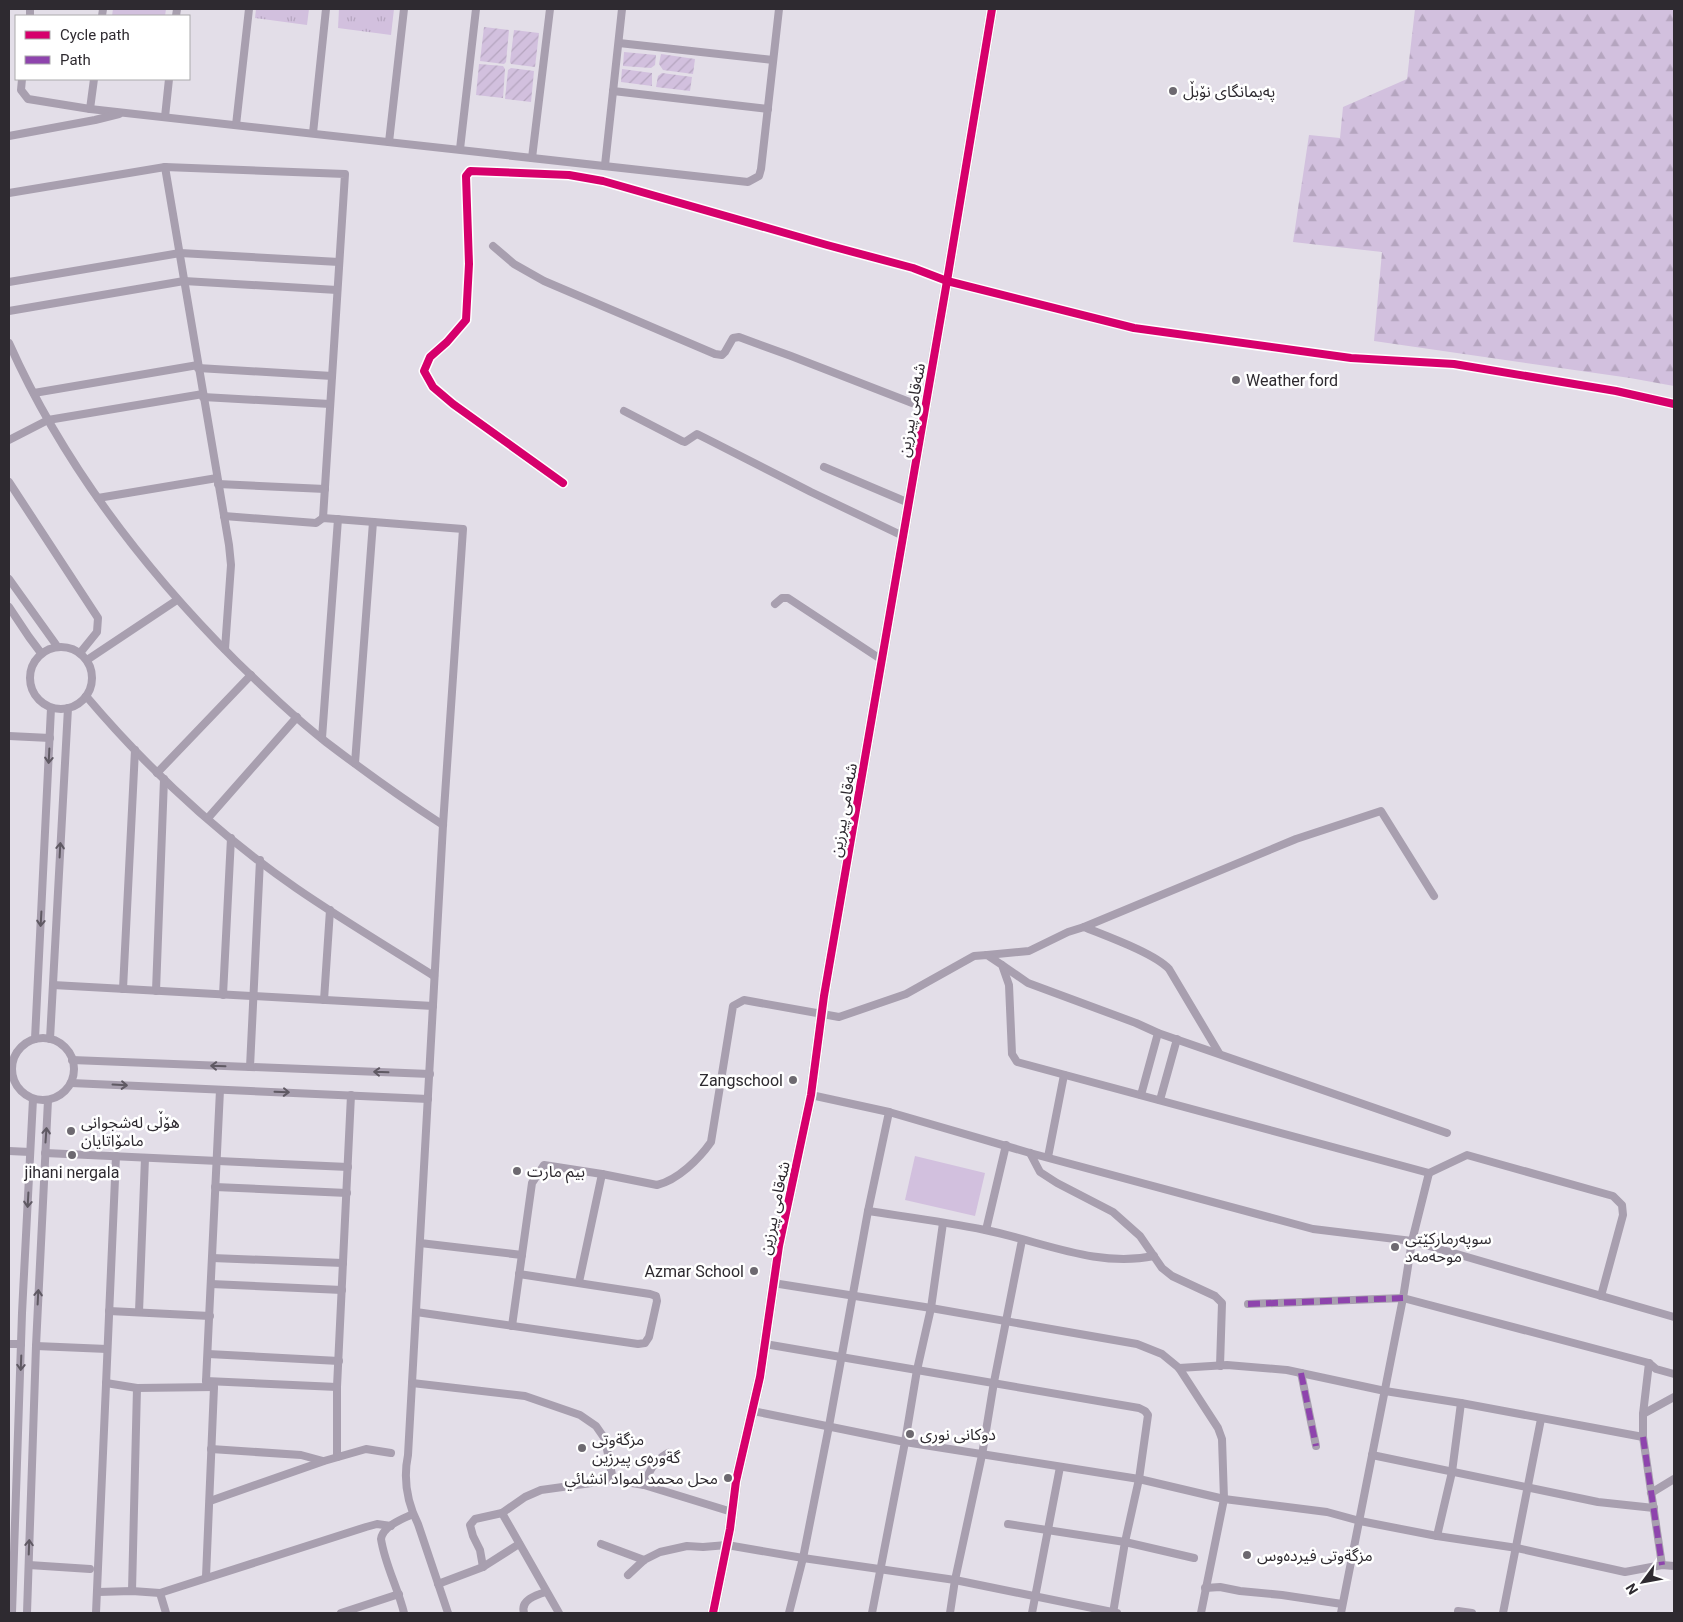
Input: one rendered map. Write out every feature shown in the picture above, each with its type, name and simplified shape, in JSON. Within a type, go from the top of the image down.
[{"type":"street","points":[[236,125],[249,9]]},
{"type":"street","points":[[313,133],[326,9]]},
{"type":"street","points":[[388,142],[404,9]]},
{"type":"street","points":[[460,149],[476,9]]},
{"type":"street","points":[[532,158],[550,9]]},
{"type":"street","points":[[605,165],[622,9]]},
{"type":"street","points":[[9,136],[95,120],[122,112],[748,182],[759,176],[761,169],[779,9]]},
{"type":"street","name":"شەقامی پیرزین","points":[[713,1613],[727,1545],[739,1466],[753,1410],[765,1344],[773,1283],[811,1095],[821,1015],[904,536],[992,9]]},
{"type":"street","points":[[618,43],[773,60]]},
{"type":"street","points":[[22,80],[21,90],[28,99],[90,109],[131,113]]},
{"type":"street","points":[[90,109],[94,80]]},
{"type":"street","points":[[165,117],[169,80]]},
{"type":"street","points":[[613,91],[768,109]]},
{"type":"street","points":[[166,167],[231,565],[225,650]]},
{"type":"street","points":[[9,193],[166,167],[345,174],[323,518]]},
{"type":"street","points":[[563,483],[454,404],[433,386],[424,371],[430,356],[447,342],[466,320],[469,264],[466,176],[470,170],[569,175],[596,180],[912,268],[947,281],[1134,328],[1351,358],[1454,364],[1616,391],[1674,404]]},
{"type":"street","points":[[493,246],[520,267],[544,281],[715,354],[722,355],[733,338],[739,338],[925,408]]},
{"type":"street","points":[[9,282],[180,253],[339,262]]},
{"type":"street","points":[[9,310],[184,281],[337,290]]},
{"type":"street","points":[[9,343],[48,420],[98,498],[143,558],[178,600],[251,676],[297,717],[354,763],[443,825]]},
{"type":"street","points":[[34,394],[198,367],[332,376]]},
{"type":"street","points":[[9,440],[48,420],[203,395],[330,404]]},
{"type":"street","points":[[624,411],[685,442],[696,434],[904,536]]},
{"type":"street","points":[[824,467],[909,503]]},
{"type":"street","points":[[98,498],[218,481],[325,489]]},
{"type":"street","points":[[9,482],[98,618],[97,632],[80,653]]},
{"type":"street","points":[[224,516],[316,522],[323,518],[463,529],[434,976],[408,1455],[405,1470],[405,1486],[413,1514],[448,1613]]},
{"type":"street","points":[[322,738],[338,519]]},
{"type":"street","points":[[354,763],[373,522]]},
{"type":"street","points":[[9,578],[57,646]]},
{"type":"street","points":[[775,604],[782,598],[788,598],[882,660]]},
{"type":"street","points":[[87,660],[178,600]]},
{"type":"street","points":[[9,607],[28,637],[41,653]]},
{"type":"street","points":[[57,646],[72,648],[80,653],[87,660],[91,669],[92,679],[86,696],[78,704],[68,708],[52,708],[37,699],[30,686],[29,676],[31,666],[41,653],[57,646]]},
{"type":"street","points":[[157,773],[251,676]]},
{"type":"street","points":[[86,696],[157,773],[231,838],[295,887],[434,976]]},
{"type":"street","points":[[35,1039],[52,708]]},
{"type":"street","points":[[50,1039],[68,708]]},
{"type":"street","points":[[208,818],[297,717]]},
{"type":"street","points":[[9,736],[50,738]]},
{"type":"street","points":[[123,989],[135,750]]},
{"type":"street","points":[[156,991],[164,779]]},
{"type":"street","points":[[512,1326],[532,1183],[544,1165],[657,1185],[666,1183],[702,1154],[711,1142],[733,1006],[744,1000],[839,1017],[906,994],[974,956],[1029,951],[1068,932],[1296,839],[1381,810],[1434,896]]},
{"type":"street","points":[[223,995],[231,838]]},
{"type":"street","points":[[250,1067],[260,860]]},
{"type":"street","points":[[324,1000],[330,910]]},
{"type":"street","points":[[1084,927],[1110,937],[1164,964],[1169,969],[1219,1053]]},
{"type":"street","points":[[987,954],[1028,983],[1158,1032],[1448,1134]]},
{"type":"street","points":[[1002,965],[1009,985],[1012,1054],[1017,1062],[1429,1173],[1466,1155],[1613,1196],[1622,1204],[1624,1215],[1601,1296]]},
{"type":"street","points":[[53,985],[433,1006]]},
{"type":"street","points":[[1141,1095],[1158,1032]]},
{"type":"street","points":[[1160,1100],[1177,1038]]},
{"type":"street","points":[[35,1039],[50,1039],[62,1045],[69,1052],[74,1073],[71,1083],[61,1095],[48,1100],[33,1099],[22,1093],[11,1080],[11,1056],[24,1044],[35,1039]]},
{"type":"street","points":[[72,1060],[430,1074]]},
{"type":"street","points":[[1048,1157],[1064,1075]]},
{"type":"street","points":[[71,1083],[428,1098]]},
{"type":"street","points":[[206,1381],[220,1090]]},
{"type":"street","points":[[337,1457],[338,1360],[351,1095]]},
{"type":"street","points":[[811,1095],[890,1112],[1030,1153],[1312,1229],[1412,1241],[1674,1317]]},
{"type":"street","points":[[12,1613],[11,1569],[33,1099]]},
{"type":"street","points":[[27,1613],[36,1346],[48,1100]]},
{"type":"street","points":[[791,1613],[830,1426],[868,1211],[890,1112]]},
{"type":"street","points":[[986,1230],[1006,1145]]},
{"type":"street","points":[[9,1151],[30,1152]]},
{"type":"street","points":[[45,1153],[348,1167]]},
{"type":"street","points":[[1030,1153],[1040,1172],[1113,1212],[1140,1236],[1162,1268],[1172,1276],[1215,1296],[1222,1303],[1220,1366]]},
{"type":"street","points":[[96,1613],[116,1156]]},
{"type":"street","points":[[139,1312],[145,1158]]},
{"type":"street","points":[[1341,1613],[1403,1298],[1412,1241],[1429,1173]]},
{"type":"street","points":[[579,1282],[602,1174]]},
{"type":"street","points":[[216,1187],[347,1193]]},
{"type":"street","points":[[868,1211],[986,1230],[1081,1255],[1100,1258],[1145,1258],[1154,1256]]},
{"type":"street","points":[[872,1613],[906,1442],[917,1370],[931,1308],[943,1223]]},
{"type":"street","points":[[950,1613],[1022,1240]]},
{"type":"street","points":[[420,1242],[522,1255]]},
{"type":"street","points":[[212,1258],[343,1263]]},
{"type":"street","points":[[416,1312],[638,1344],[645,1343],[649,1338],[657,1301],[656,1296],[579,1282],[519,1274]]},
{"type":"street","points":[[773,1283],[852,1294],[1137,1344],[1162,1354],[1179,1368],[1218,1428],[1222,1440],[1224,1499],[1201,1613]]},
{"type":"street","points":[[211,1284],[342,1290]]},
{"type":"street","points":[[1248,1304],[1403,1298],[1649,1363],[1656,1369],[1674,1374]]},
{"type":"street","points":[[109,1311],[210,1316]]},
{"type":"street","points":[[22,1314],[38,1315]]},
{"type":"street","points":[[9,1344],[22,1344]]},
{"type":"street","points":[[628,1575],[644,1560],[660,1552],[687,1546],[727,1545],[955,1580],[1115,1613],[1125,1542],[1139,1479],[1148,1415],[1145,1411],[1139,1408],[994,1382],[765,1344]]},
{"type":"street","points":[[36,1346],[107,1349]]},
{"type":"street","points":[[208,1354],[338,1360]]},
{"type":"street","points":[[1649,1363],[1643,1414],[1643,1437],[1662,1565]]},
{"type":"street","points":[[1179,1368],[1220,1366],[1286,1370],[1643,1437]]},
{"type":"street","points":[[1301,1373],[1316,1446]]},
{"type":"street","points":[[206,1381],[337,1387]]},
{"type":"street","points":[[206,1381],[214,1387]]},
{"type":"street","points":[[106,1383],[138,1388],[214,1387]]},
{"type":"street","points":[[412,1383],[525,1396],[580,1415],[596,1426],[605,1439],[614,1480]]},
{"type":"street","points":[[206,1577],[214,1387]]},
{"type":"street","points":[[132,1591],[138,1388]]},
{"type":"street","points":[[1643,1414],[1674,1397]]},
{"type":"street","points":[[1437,1536],[1452,1472],[1461,1403]]},
{"type":"street","points":[[753,1410],[906,1442],[1139,1479],[1224,1499],[1327,1512],[1360,1521],[1437,1536],[1517,1548],[1625,1572],[1662,1565],[1674,1566]]},
{"type":"street","points":[[1503,1613],[1517,1548],[1526,1487],[1541,1419]]},
{"type":"street","points":[[211,1449],[301,1456],[324,1461]]},
{"type":"street","points":[[210,1501],[324,1461],[366,1449],[391,1452]]},
{"type":"street","points":[[644,1485],[650,1470],[661,1457],[668,1453]]},
{"type":"street","points":[[1372,1455],[1598,1502],[1654,1508]]},
{"type":"street","points":[[1032,1613],[1060,1467]]},
{"type":"street","points":[[483,1567],[480,1550],[470,1525],[475,1519],[502,1513],[525,1497],[541,1490],[614,1480],[644,1485],[732,1512]]},
{"type":"street","points":[[1651,1493],[1672,1481],[1674,1490]]},
{"type":"street","points":[[502,1513],[533,1565],[558,1613]]},
{"type":"street","points":[[404,1613],[399,1594],[387,1566],[381,1536],[391,1526],[413,1514]]},
{"type":"street","points":[[98,1592],[132,1591],[160,1593],[366,1527],[377,1524],[391,1526]]},
{"type":"street","points":[[1008,1524],[1125,1542],[1194,1558]]},
{"type":"street","points":[[438,1584],[483,1567],[519,1544]]},
{"type":"street","points":[[601,1544],[644,1560]]},
{"type":"street","points":[[29,1565],[90,1569]]},
{"type":"street","points":[[1205,1588],[1220,1587],[1342,1604]]},
{"type":"street","points":[[524,1613],[525,1603],[534,1596],[546,1592]]},
{"type":"street","points":[[160,1593],[166,1613]]},
{"type":"street","points":[[341,1613],[399,1594]]},
{"type":"street","points":[[1458,1611],[1472,1613]]},
{"type":"green space","points":[[113,9],[166,9],[165,15],[112,15]]},
{"type":"green space","points":[[256,9],[309,9],[307,25],[255,18]]},
{"type":"green space","points":[[339,9],[394,9],[391,35],[338,28]]},
{"type":"green space","points":[[1415,9],[1674,9],[1674,386],[1374,341],[1382,252],[1293,242],[1309,135],[1340,138],[1343,107],[1407,79]]},
{"type":"green space","points":[[484,27],[509,30],[506,62],[504,64],[480,61]]},
{"type":"green space","points":[[514,30],[539,33],[535,67],[511,64]]},
{"type":"green space","points":[[624,52],[656,55],[655,65],[651,68],[623,66]]},
{"type":"green space","points":[[661,54],[695,59],[693,74],[663,70],[659,64]]},
{"type":"green space","points":[[479,64],[503,66],[505,69],[503,98],[476,95]]},
{"type":"green space","points":[[511,68],[534,71],[531,102],[505,99],[508,70]]},
{"type":"green space","points":[[622,69],[652,73],[652,86],[621,82]]},
{"type":"green space","points":[[662,73],[692,77],[690,91],[656,87],[658,76]]},
{"type":"green space","points":[[915,1156],[985,1173],[975,1216],[905,1200]]},
{"type":"marked path","points":[[1248,1304],[1403,1298]]},
{"type":"marked path","points":[[1301,1373],[1316,1446]]},
{"type":"marked path","points":[[1643,1437],[1662,1565]]},
{"type":"cycle path","points":[[713,1613],[730,1529],[736,1481],[760,1377],[779,1246],[811,1095],[824,996],[992,9]]},
{"type":"cycle path","points":[[563,483],[453,404],[433,387],[424,371],[430,357],[447,342],[466,320],[469,264],[466,176],[470,171],[569,175],[603,181],[913,268],[947,281],[1134,328],[1351,358],[1454,364],[1616,391],[1674,404]]},
{"type":"place","name":"پەیمانگای نۆبڵ","points":[[1173,91]]},
{"type":"place","name":"Weather ford","points":[[1236,380]]},
{"type":"place","name":"Zangschool","points":[[793,1080]]},
{"type":"place","name":"هۆڵی لەشجوانی مامۆاتایان","points":[[71,1131]]},
{"type":"place","name":"jihani nergala","points":[[72,1155]]},
{"type":"place","name":"بیم مارت","points":[[517,1171]]},
{"type":"place","name":"سوپەرمارکێتی موحەمەد","points":[[1395,1247]]},
{"type":"place","name":"Azmar School","points":[[754,1271]]},
{"type":"place","name":"دوکانی نوری","points":[[910,1434]]},
{"type":"place","name":"مزگةوتی گةورەی پیرزین","points":[[582,1448]]},
{"type":"place","name":"محل محمد لمواد انشائي","points":[[728,1478]]},
{"type":"place","name":"مزگةوتی فیردەوس","points":[[1247,1555]]}]
